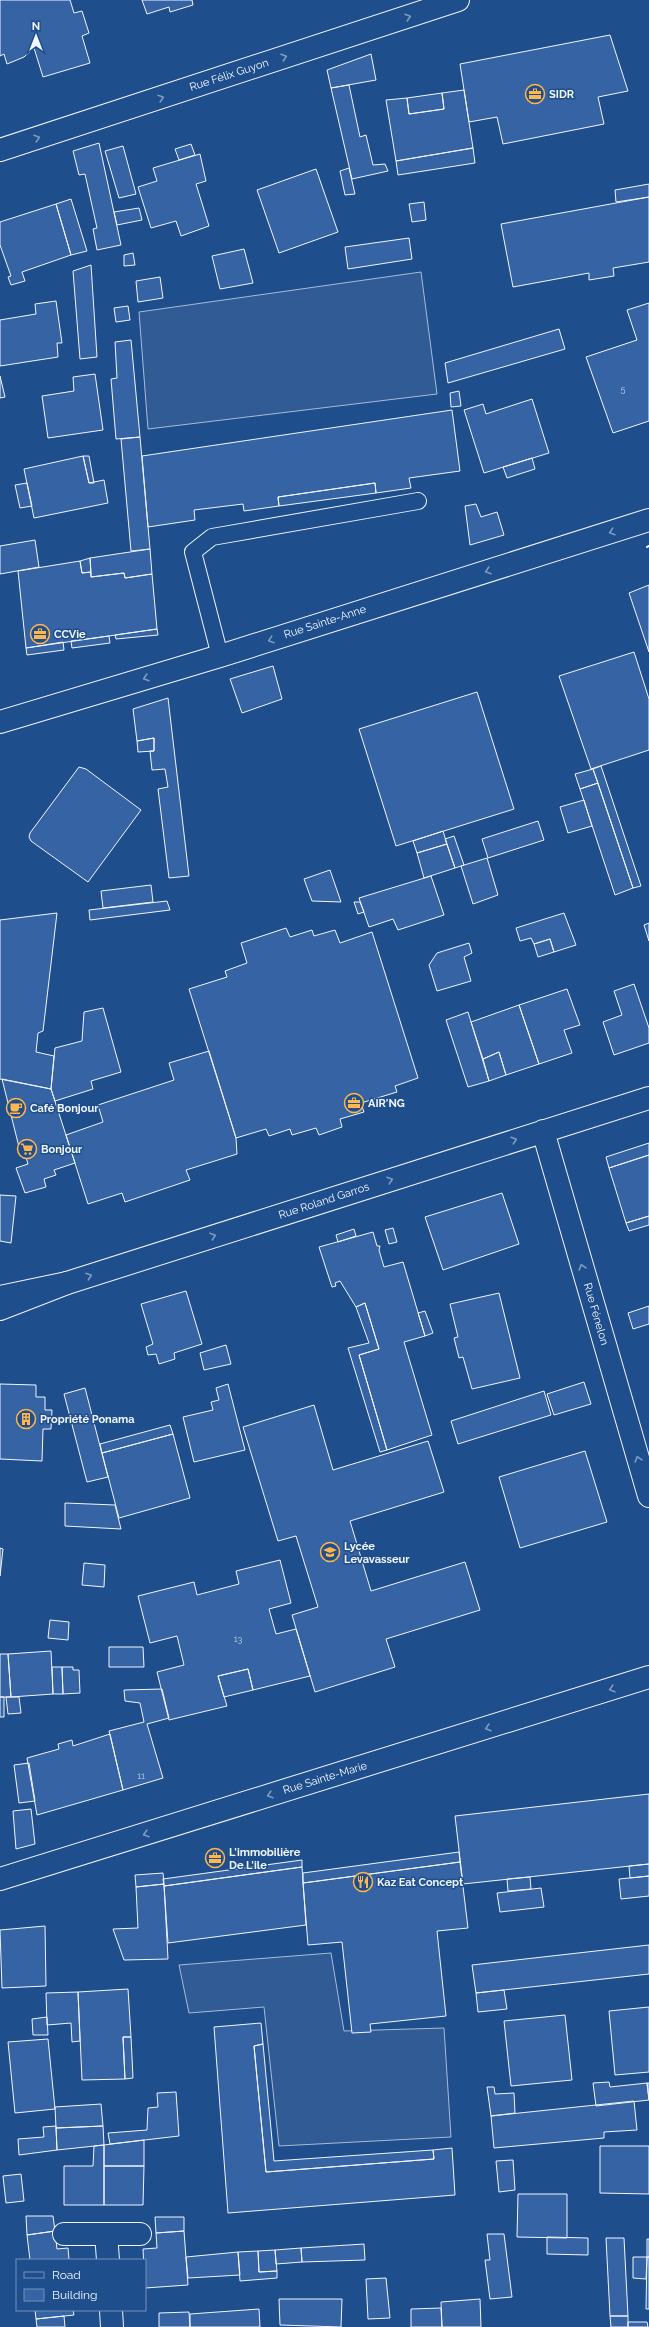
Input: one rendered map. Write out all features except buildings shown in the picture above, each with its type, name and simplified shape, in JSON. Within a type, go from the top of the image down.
[{"type":"street","name":"Rue Félix Guyon","points":[[0,150],[458,0]]},
{"type":"street","name":"Rue Sainte-Anne","points":[[0,722],[220,656],[649,520]]},
{"type":"street","name":"Rue Roland Garros","points":[[0,1309],[67,1283],[649,1098]]},
{"type":"street","name":"Rue Fénelon","points":[[542,1131],[649,1496]]},
{"type":"street","points":[[0,1296],[67,1283]]},
{"type":"street","name":"Rue Sainte-Marie","points":[[0,1879],[649,1677]]},
{"type":"street","points":[[64,2234],[140,2234]]},
{"type":"street","points":[[106,2234],[108,2259]]},
{"type":"street","points":[[111,2311],[112,2327]]},
{"type":"lane","points":[[220,656],[192,552],[212,537],[418,501]]},
{"type":"shaded area","points":[[421,272],[437,394],[148,429],[139,312]]},
{"type":"shaded area","points":[[331,1953],[344,2031],[444,2028],[451,2137],[279,2146],[264,2007],[189,2013],[179,1965]]},
{"type":"place","name":"SIDR","points":[[535,94]]},
{"type":"place","name":"CCVie","points":[[40,634]]},
{"type":"place","name":"AIR'NG","points":[[354,1103]]},
{"type":"place","name":"Café Bonjour","points":[[16,1108]]},
{"type":"place","name":"Bonjour","points":[[27,1149]]},
{"type":"place","name":"Propriété Ponama","points":[[26,1419]]},
{"type":"place","name":"Lycée Levavasseur","points":[[330,1552]]},
{"type":"place","name":"L'immobilière De L'ile","points":[[215,1858]]},
{"type":"place","name":"Kaz Eat Concept","points":[[363,1882]]}]
